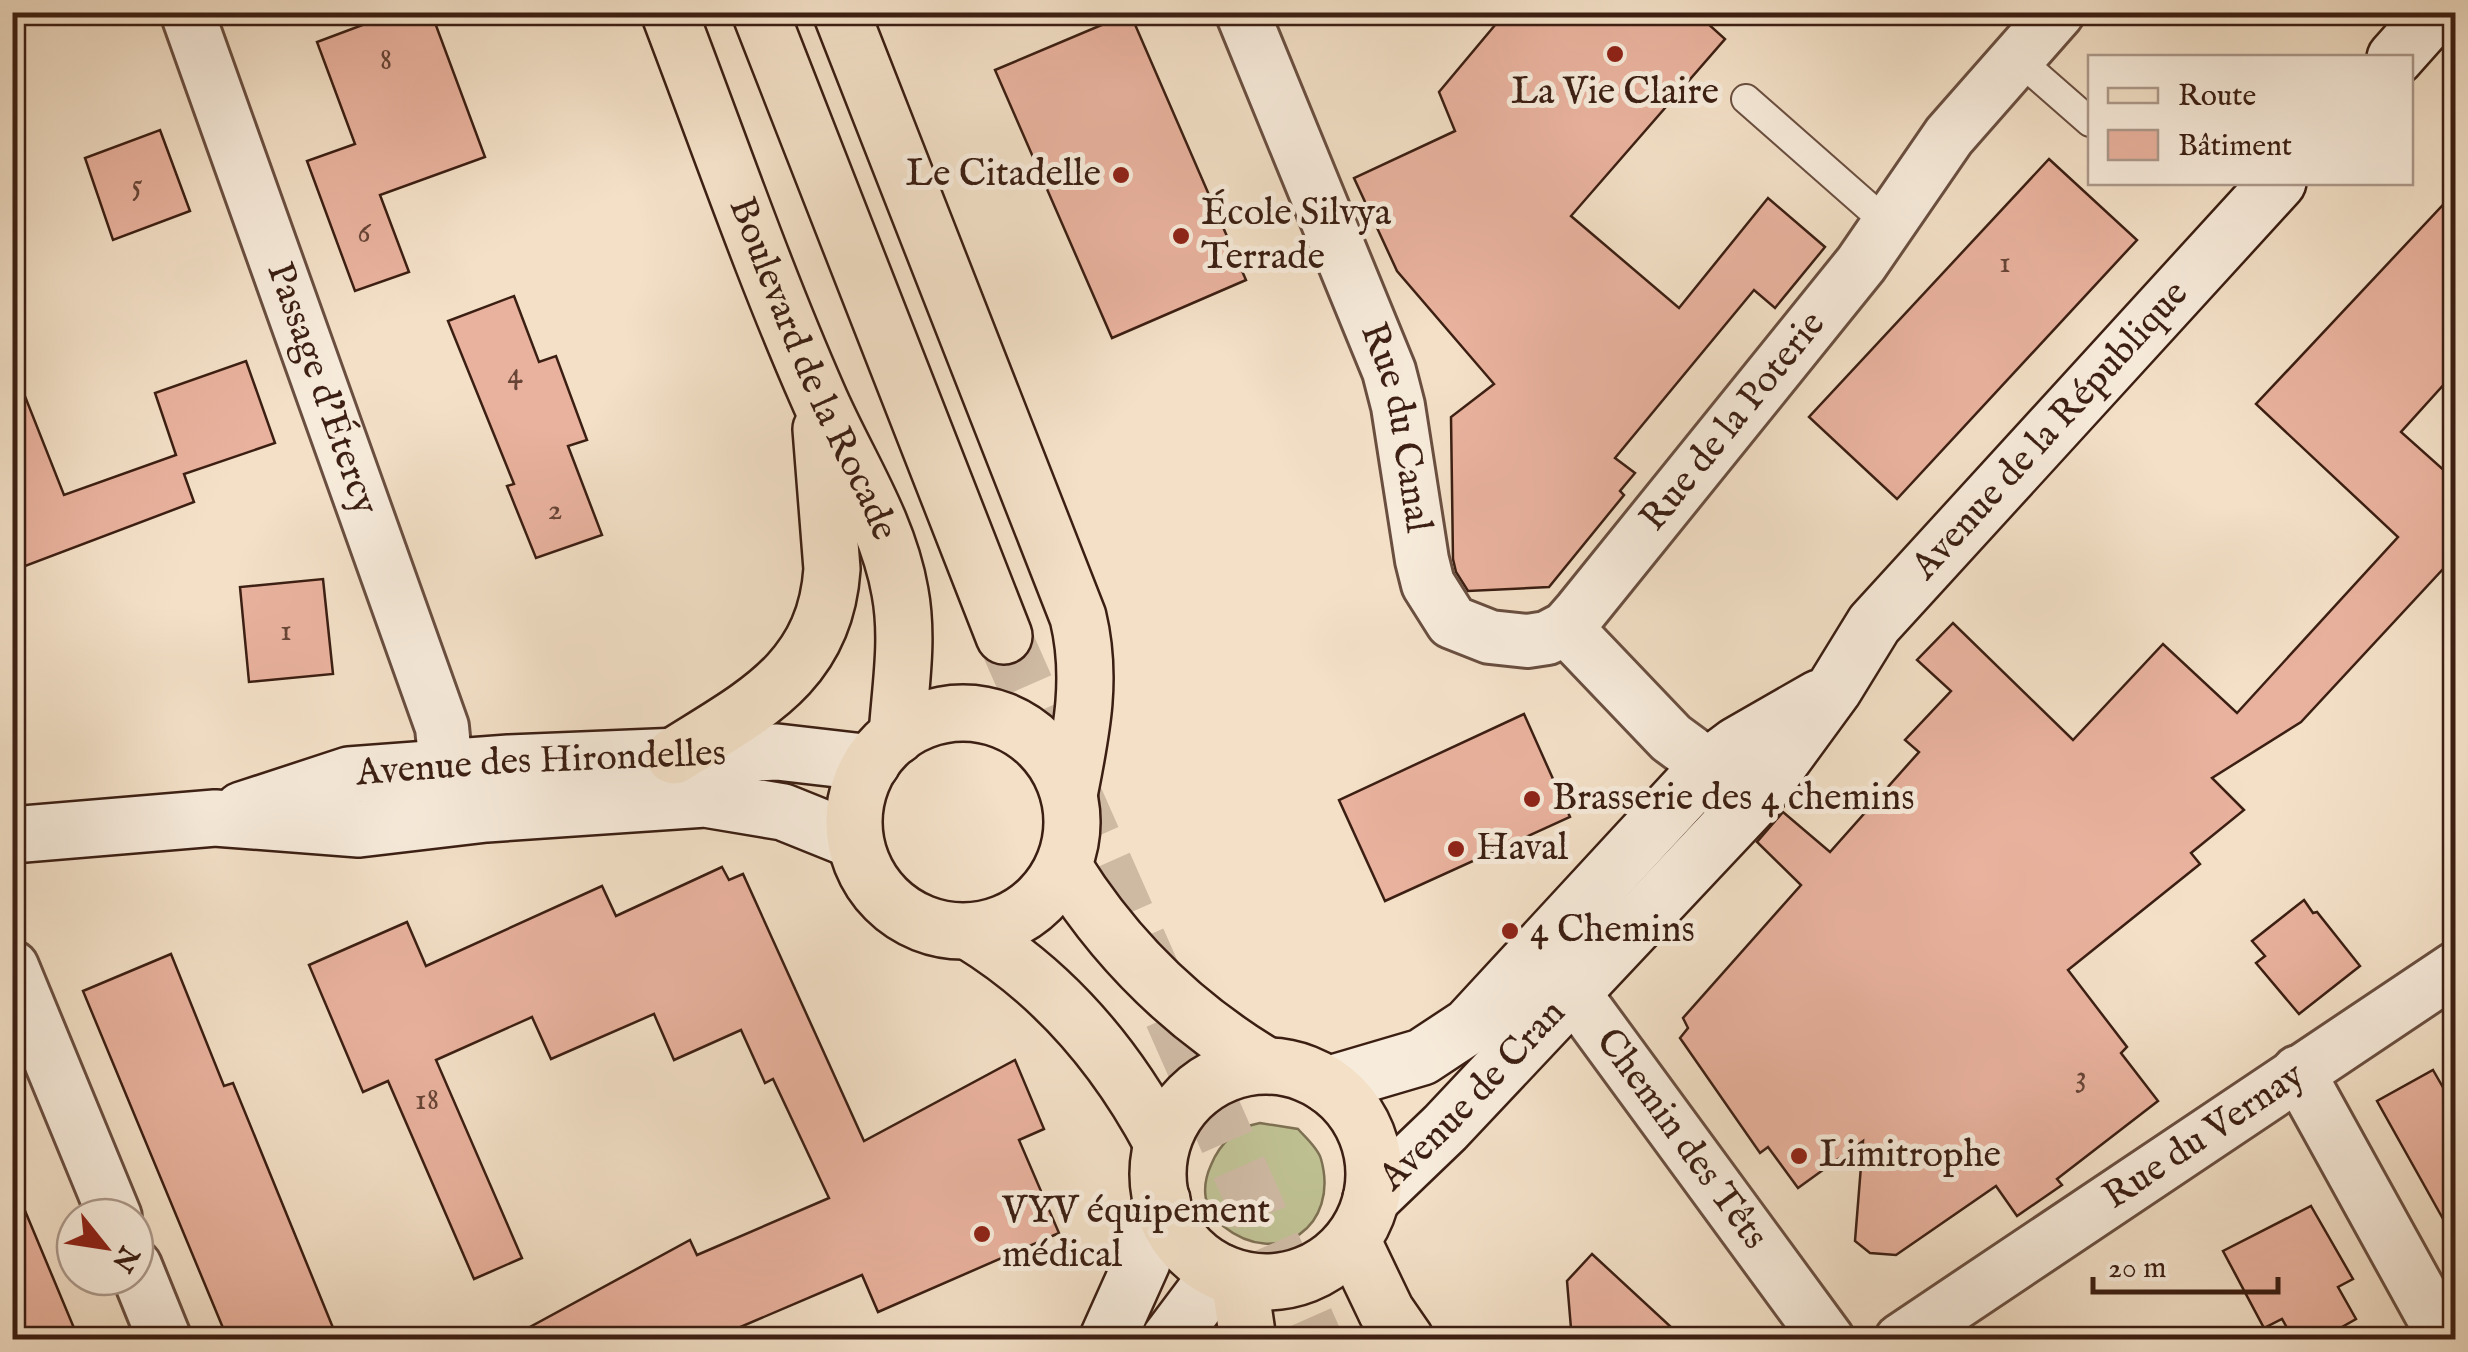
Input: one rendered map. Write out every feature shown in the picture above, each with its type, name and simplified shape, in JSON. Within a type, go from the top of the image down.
[{"type":"main road","name":"Boulevard de la Rocade","points":[[669,12],[818,396],[880,526],[900,588],[904,652],[884,750]]},
{"type":"main road","name":"Boulevard de la Rocade","points":[[760,12],[1004,636]]},
{"type":"main road","points":[[842,12],[1078,618],[1087,690],[1069,794],[1072,831],[1064,867],[1022,913],[1001,924],[970,932],[936,928],[904,914],[871,882],[855,841],[857,800],[884,750],[930,718],[969,714],[1006,722],[1025,732],[1052,760],[1069,794]]},
{"type":"main road","points":[[2397,55],[2436,12]]},
{"type":"main road","name":"Avenue de la République","points":[[1573,992],[1750,804],[1834,689],[1874,624],[2275,185]]},
{"type":"main road","points":[[674,756],[779,687],[813,642],[830,592],[832,549],[818,396]]},
{"type":"main road","name":"Avenue de la République","points":[[1508,986],[1709,766],[1737,745],[1834,689]]},
{"type":"main road","name":"Avenue des Hirondelles","points":[[215,818],[348,776],[674,756],[884,750]]},
{"type":"main road","name":"Avenue des Hirondelles","points":[[12,835],[215,818],[359,828],[486,814],[705,799],[782,812],[855,841]]},
{"type":"main road","points":[[1064,867],[1113,936],[1152,978],[1217,1034],[1265,1065],[1307,1074],[1344,1098],[1366,1134],[1373,1156],[1361,1220],[1386,1311],[1406,1340]]},
{"type":"main road","points":[[970,932],[1035,978],[1090,1033],[1130,1086],[1162,1143]]},
{"type":"main road","name":"Avenue de Cran","points":[[1327,1084],[1422,1057],[1469,1026],[1508,986]]},
{"type":"main road","name":"Avenue de Cran","points":[[1361,1220],[1573,992]]},
{"type":"main road","points":[[1265,1065],[1220,1076],[1200,1088],[1178,1114],[1162,1143],[1158,1167],[1162,1200],[1177,1236],[1203,1262],[1230,1275],[1280,1281],[1320,1268],[1361,1220]]},
{"type":"main road","points":[[1108,1340],[1142,1262],[1162,1200]]},
{"type":"main road","points":[[1169,1340],[1230,1275]]},
{"type":"main road","points":[[1230,1275],[1248,1340]]},
{"type":"street","name":"Passage d'Étercy","points":[[187,12],[442,727],[446,768]]},
{"type":"street","name":"Rue du Canal","points":[[1242,12],[1389,372],[1422,560],[1435,598],[1452,622],[1505,640],[1547,638],[1566,628]]},
{"type":"street","name":"Rue de la Poterie","points":[[1566,628],[1861,264],[1942,145],[2058,12]]},
{"type":"street","points":[[1566,628],[1671,738],[1750,804]]},
{"type":"street","points":[[12,967],[107,1197]]},
{"type":"street","name":"Rue du Vernay","points":[[1902,1340],[2456,968]]},
{"type":"street","name":"Chemin des Têts","points":[[1508,986],[1573,992],[1828,1340]]},
{"type":"street","points":[[2298,1072],[2446,1340]]},
{"type":"street","points":[[148,1297],[165,1340]]},
{"type":"lane","points":[[2018,59],[2088,120]]},
{"type":"lane","points":[[1746,99],[1888,224]]},
{"type":"green space","points":[[1260,1123],[1298,1129],[1321,1159],[1321,1204],[1313,1221],[1300,1234],[1283,1242],[1264,1244],[1244,1239],[1216,1220],[1206,1198],[1208,1173],[1219,1150],[1237,1132]]},
{"type":"building","points":[[397,12],[431,12],[485,157],[380,195],[409,272],[355,291],[307,161],[355,144],[317,42]]},
{"type":"building","points":[[1506,12],[1695,12],[1725,39],[1571,216],[1679,308],[1768,198],[1825,247],[1775,308],[1754,290],[1615,458],[1635,473],[1620,491],[1624,495],[1549,587],[1468,591],[1453,559],[1451,417],[1494,384],[1397,271],[1354,178],[1455,131],[1439,92]]},
{"type":"building","name":"Le Citadelle","points":[[1130,13],[1246,280],[1112,338],[995,70]]},
{"type":"building","points":[[160,130],[190,211],[113,240],[85,158]]},
{"type":"building","points":[[2049,159],[2137,240],[1897,499],[1809,417]]},
{"type":"building","points":[[2456,191],[2456,371],[2401,432],[2456,481],[2456,555],[2301,722],[2212,778],[2244,810],[2191,853],[2200,864],[2068,970],[2127,1047],[2121,1053],[2158,1101],[2057,1179],[2062,1185],[2017,1216],[1996,1186],[1896,1255],[1870,1253],[1855,1241],[1863,1141],[1798,1188],[1768,1147],[1760,1153],[1680,1038],[1688,1028],[1683,1018],[1801,885],[1757,842],[1783,812],[1830,852],[1919,752],[1905,740],[1951,691],[1917,660],[1953,623],[2073,740],[2163,644],[2237,713],[2398,537],[2256,404]]},
{"type":"building","points":[[514,296],[539,362],[556,356],[587,440],[568,446],[602,535],[536,558],[507,486],[514,484],[448,321]]},
{"type":"building","points":[[246,361],[275,443],[184,474],[194,502],[12,571],[12,372],[15,371],[64,495],[176,455],[155,393]]},
{"type":"building","points":[[323,579],[333,674],[249,682],[240,587]]},
{"type":"building","points":[[1524,714],[1570,817],[1385,901],[1339,800]]},
{"type":"building","points":[[722,867],[729,880],[743,874],[864,1141],[1015,1060],[1044,1129],[1019,1140],[1059,1233],[878,1312],[862,1275],[710,1340],[506,1340],[690,1240],[697,1255],[829,1198],[773,1079],[765,1083],[741,1030],[674,1060],[654,1014],[551,1059],[532,1017],[436,1060],[522,1258],[474,1279],[388,1081],[363,1092],[309,965],[407,922],[426,966],[602,886],[616,916]]},
{"type":"building","points":[[2304,900],[2360,966],[2299,1014],[2256,963],[2265,956],[2252,941]]},
{"type":"building","points":[[171,954],[224,1086],[233,1083],[338,1340],[228,1340],[83,991]]},
{"type":"building","points":[[2433,1070],[2456,1110],[2456,1242],[2377,1101]]},
{"type":"building","points":[[13,1182],[55,1283],[55,1297],[61,1297],[79,1340],[12,1340]]},
{"type":"building","points":[[2311,1206],[2353,1279],[2338,1287],[2356,1319],[2319,1340],[2294,1340],[2282,1319],[2264,1328],[2223,1251]]},
{"type":"building","points":[[1592,1254],[1685,1340],[1572,1340],[1567,1281]]},
{"type":"tunnel","points":[[1004,636],[1315,1340]]},
{"type":"place","name":"La Vie Claire","points":[[1615,54]]},
{"type":"place","name":"Le Citadelle","points":[[1121,175]]},
{"type":"place","name":"École Silvya Terrade","points":[[1181,236]]},
{"type":"place","name":"Brasserie des 4 chemins","points":[[1532,799]]},
{"type":"place","name":"Haval","points":[[1456,849]]},
{"type":"place","name":"4 Chemins","points":[[1510,931]]},
{"type":"place","name":"Limitrophe","points":[[1799,1156]]},
{"type":"place","name":"VYV équipement médical","points":[[982,1234]]}]
